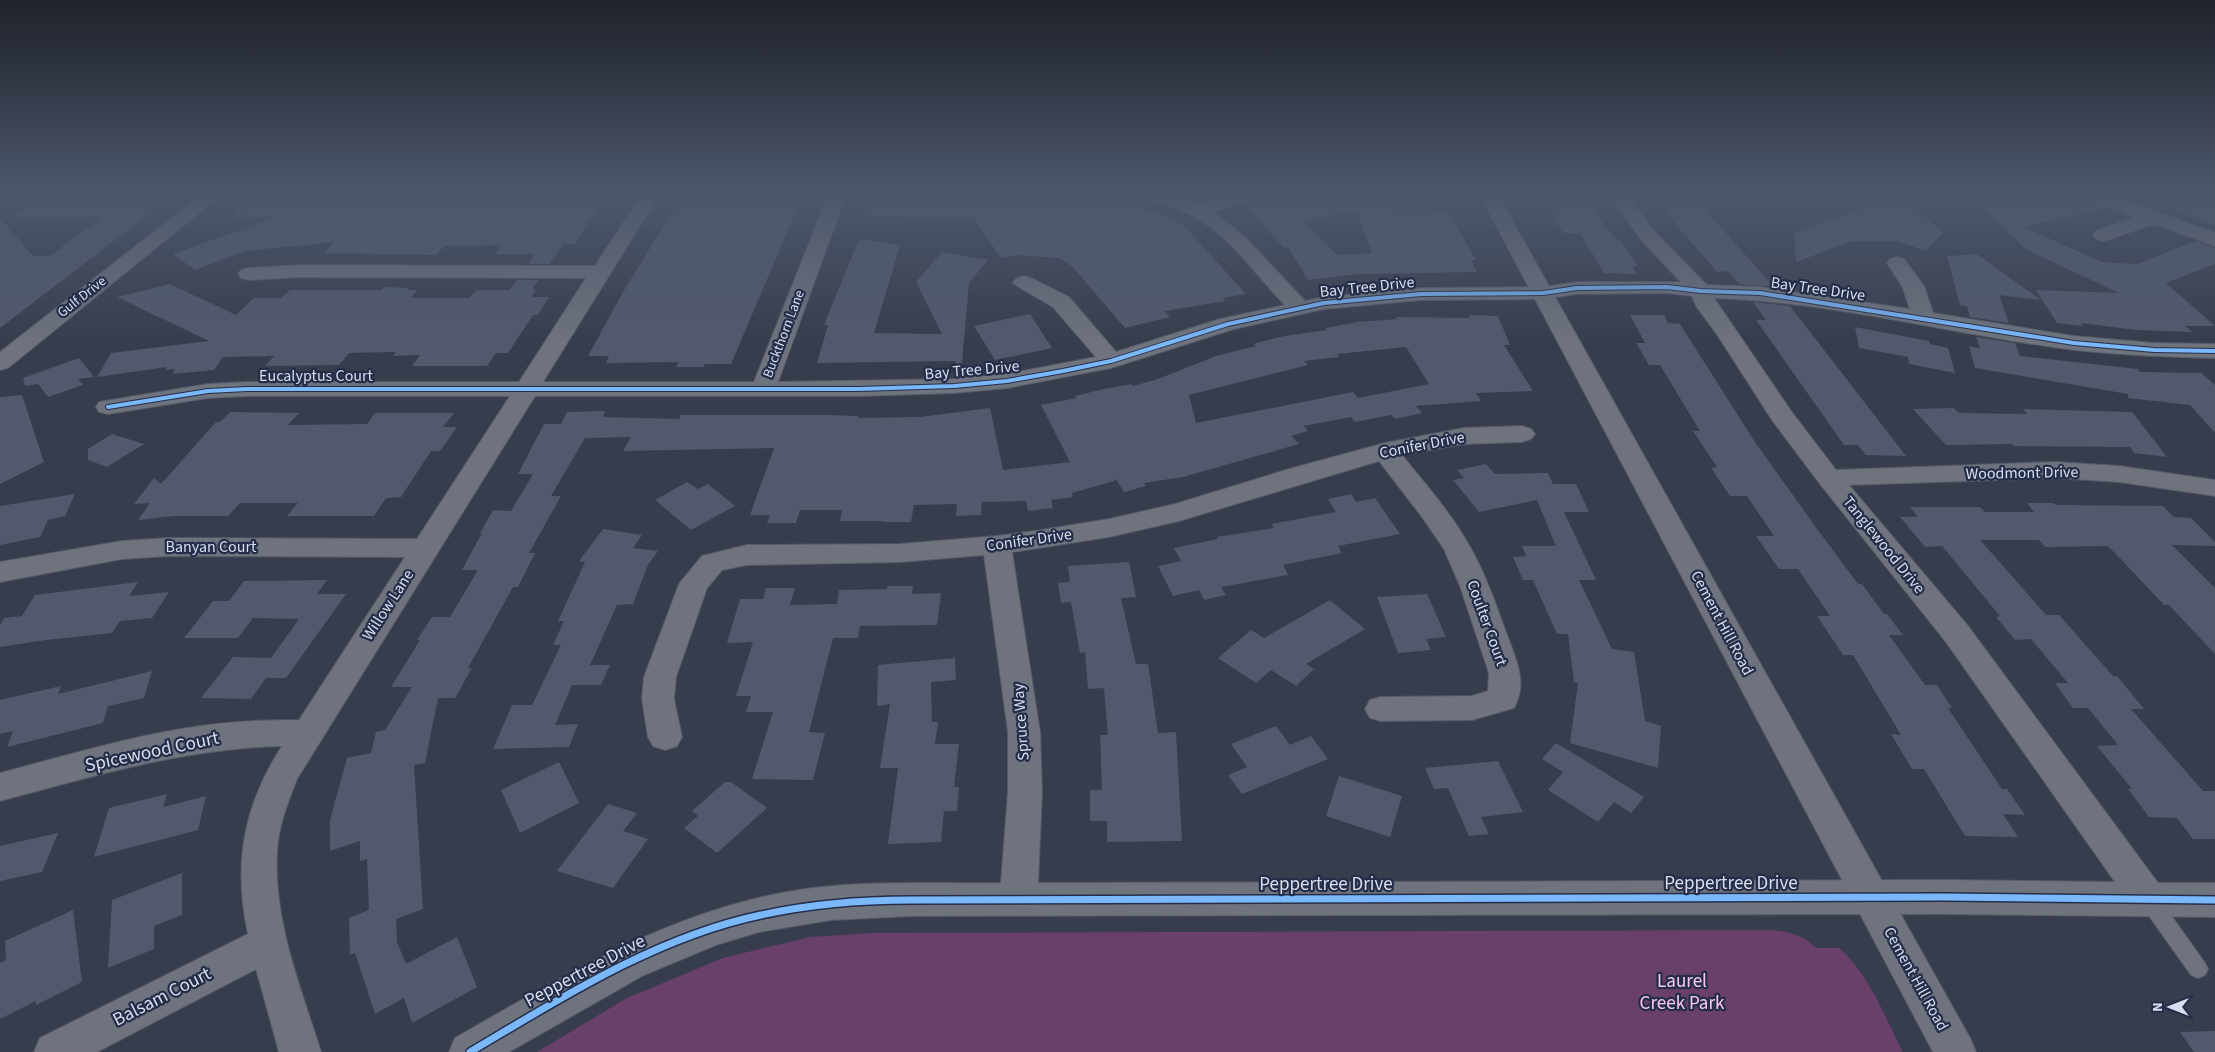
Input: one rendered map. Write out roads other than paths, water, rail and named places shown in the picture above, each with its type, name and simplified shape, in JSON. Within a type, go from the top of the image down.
[{"type":"street","name":"Gulf Drive","points":[[0,363],[150,244]]},
{"type":"street","name":"Willow Lane","points":[[300,1052],[270,943],[259,891],[259,850],[268,810],[282,774],[306,733],[619,244]]},
{"type":"street","name":"Buckthorn Lane","points":[[763,389],[818,244]]},
{"type":"street","points":[[1241,244],[1299,307]]},
{"type":"street","name":"Cement Hill Road","points":[[1516,244],[1955,1052]]},
{"type":"street","name":"Tanglewood Drive","points":[[1656,244],[1701,291],[1707,306],[1728,334],[1781,416],[1828,478],[1957,634],[2148,899]]},
{"type":"street","points":[[1897,263],[1914,286],[1924,319]]},
{"type":"street","points":[[248,274],[300,271],[601,272]]},
{"type":"street","points":[[1024,282],[1061,302],[1111,361]]},
{"type":"street","name":"Bay Tree Drive","points":[[526,388],[906,388],[1007,381],[1111,361],[1228,324],[1299,307],[1361,298],[1421,294],[1543,293],[1585,300],[1676,300],[1701,291],[1790,297],[2074,343],[2154,350],[2215,351]]},
{"type":"street","name":"Eucalyptus Court","points":[[108,407],[188,394],[247,389],[526,388]]},
{"type":"street","name":"Conifer Drive","points":[[665,737],[658,700],[660,677],[694,584],[712,563],[747,554],[900,554],[997,545],[1109,528],[1179,512],[1298,475],[1385,451],[1464,436],[1522,434]]},
{"type":"street","name":"Coulter Court","points":[[1381,709],[1472,708],[1503,699],[1505,673],[1476,586],[1457,548],[1432,511],[1385,451]]},
{"type":"street","name":"Woodmont Drive","points":[[1828,478],[2056,470],[2119,474],[2215,488]]},
{"type":"street","name":"Spruce Way","points":[[997,545],[1024,732],[1025,792],[1019,900]]},
{"type":"street","name":"Banyan Court","points":[[0,572],[122,550],[168,547],[424,548]]},
{"type":"street","name":"Spicewood Court","points":[[0,787],[137,752],[194,740],[252,734],[306,733]]},
{"type":"street","name":"Peppertree Drive","points":[[470,1052],[588,983],[641,956],[693,935],[749,917],[804,906],[875,900],[1871,898],[2215,900]]},
{"type":"street","name":"Balsam Court","points":[[55,1052],[270,943]]},
{"type":"lane","points":[[2148,899],[2198,969]]},
{"type":"park label","name":"Laurel Creek Park","points":[[1682,992]]}]
